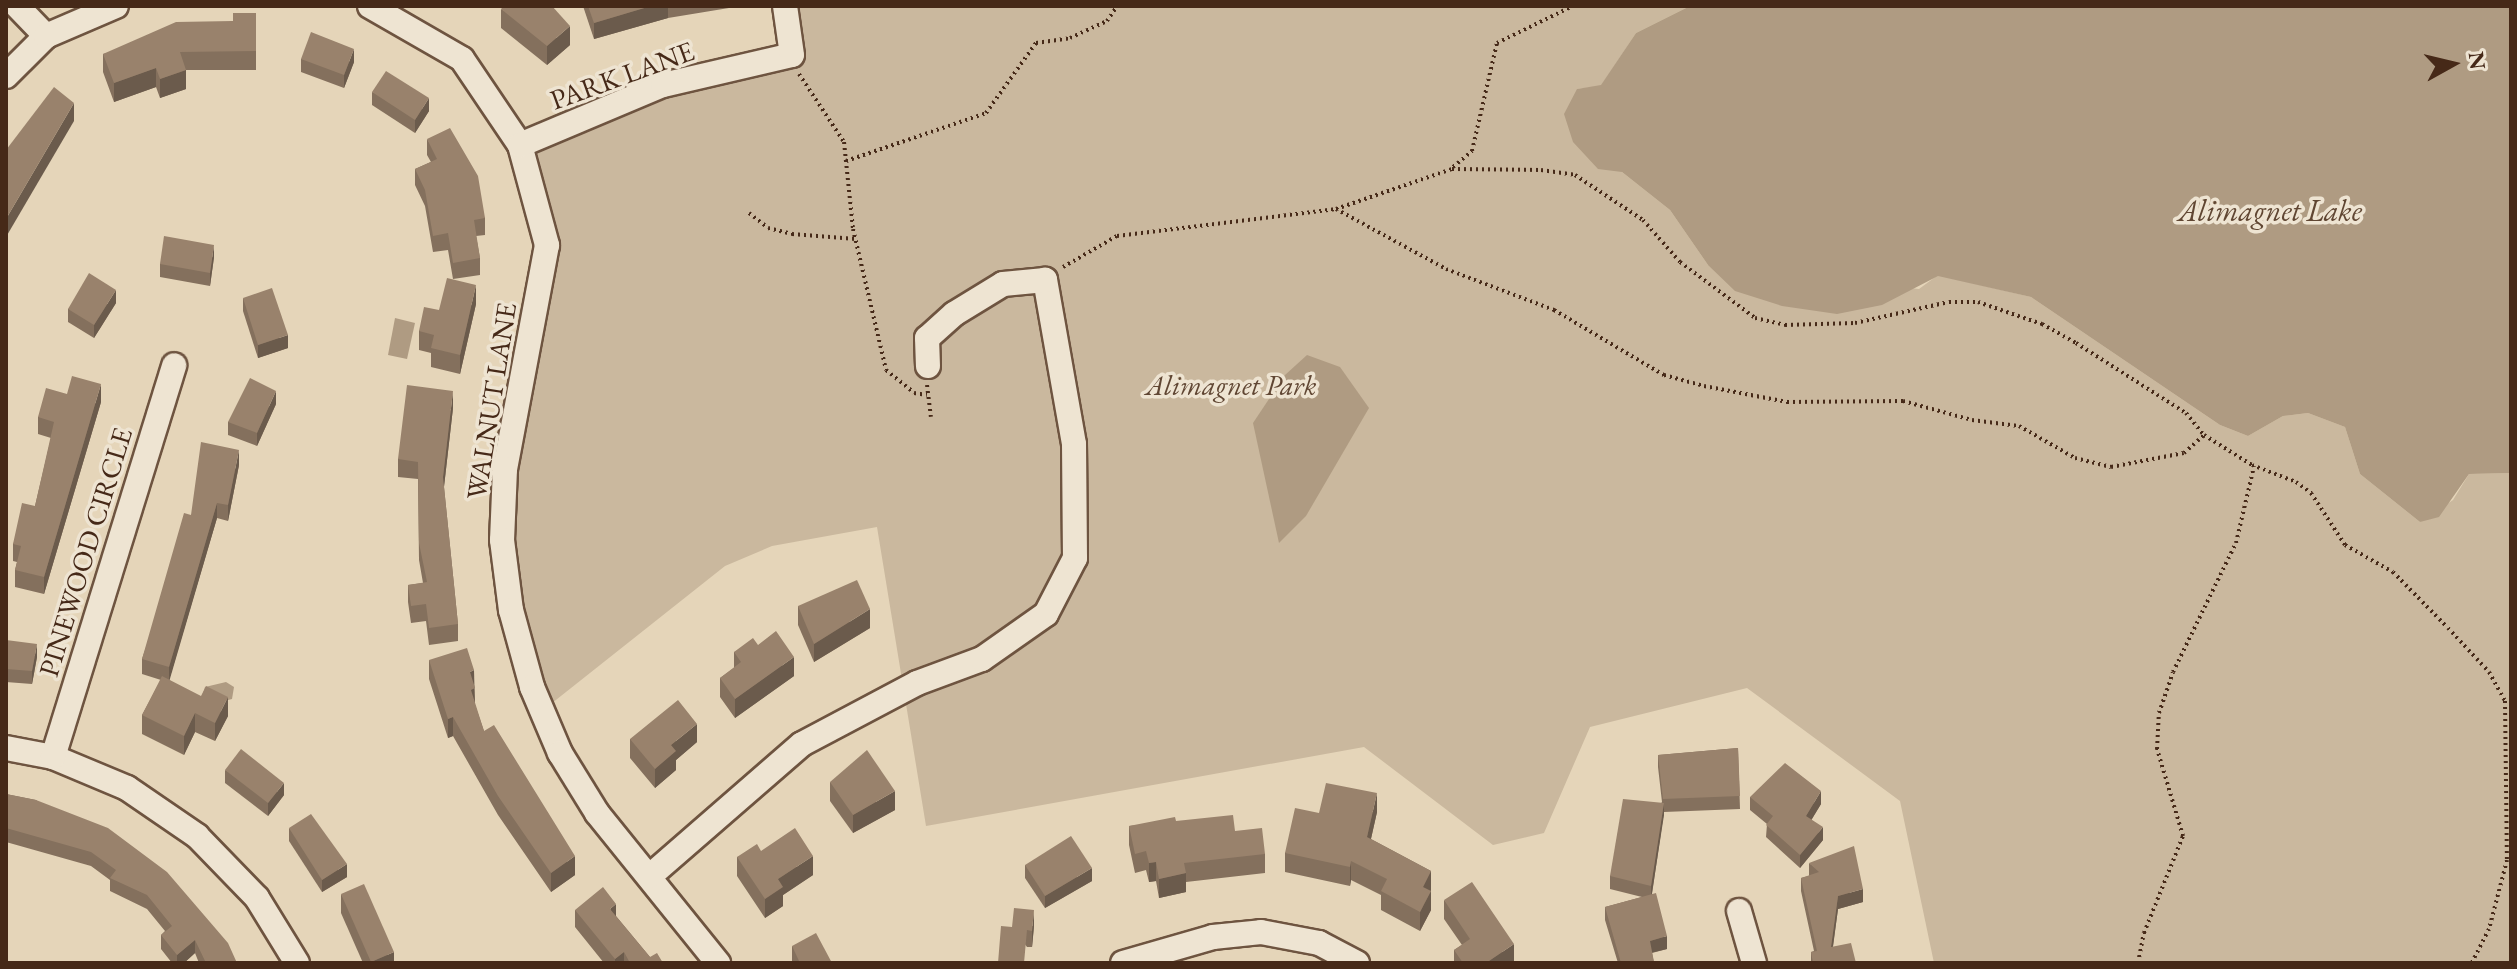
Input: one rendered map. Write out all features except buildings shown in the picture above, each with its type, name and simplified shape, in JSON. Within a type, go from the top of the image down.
[{"type":"street","points":[[17,6],[46,36]]},
{"type":"street","points":[[6,76],[46,36],[116,6]]},
{"type":"street","name":"WALNUT LANE","points":[[370,6],[462,59],[520,145],[547,245],[505,469],[502,540],[511,610],[532,687],[560,753],[597,813],[718,963]]},
{"type":"street","points":[[785,6],[789,55]]},
{"type":"street","name":"PARK LANE","points":[[520,145],[663,85],[789,55]]},
{"type":"street","points":[[650,876],[802,744],[917,683],[982,659],[1046,614],[1075,558],[1074,444],[1045,280],[1003,284],[954,314],[927,338],[928,366]]},
{"type":"street","name":"PINEWOOD CIRCLE","points":[[53,757],[174,365]]},
{"type":"street","points":[[6,748],[53,757],[127,788],[197,836],[257,898],[297,963]]},
{"type":"street","points":[[1739,911],[1754,963]]},
{"type":"street","points":[[1123,963],[1213,937],[1261,932],[1319,943],[1357,963]]},
{"type":"path","points":[[846,161],[986,113],[1036,43],[1070,38],[1107,21],[1117,6]]},
{"type":"path","points":[[1452,169],[1472,151],[1497,43],[1573,6]]},
{"type":"path","points":[[789,55],[837,125],[846,161],[856,239],[886,370],[914,393],[927,395]]},
{"type":"path","points":[[1045,280],[1117,236],[1336,209],[1452,169],[1524,168],[1575,175],[1643,220],[1680,262],[1755,318],[1785,325],[1855,323],[1949,302],[2009,311],[2095,354],[2186,413],[2204,435],[2254,466],[2311,493],[2345,545],[2393,572],[2489,672],[2508,700],[2507,860],[2489,929],[2472,963]]},
{"type":"path","points":[[1336,209],[1446,269],[1554,310],[1664,375],[1704,386],[1787,402],[1903,401],[1972,420],[2019,426],[2075,458],[2111,467],[2184,453],[2204,435]]},
{"type":"path","points":[[749,213],[768,228],[792,234],[856,239]]},
{"type":"path","points":[[928,366],[927,395],[931,417]]},
{"type":"path","points":[[2138,963],[2144,933],[2183,836],[2160,762],[2159,713],[2173,672],[2236,543],[2254,466]]},
{"type":"green space","name":"Alimagnet Park","points":[[785,6],[1690,6],[1636,33],[1601,86],[1577,89],[1622,172],[1670,210],[1708,265],[1919,289],[1938,275],[2031,297],[2220,425],[2248,436],[2283,416],[2308,413],[2345,427],[2360,474],[2420,522],[2453,500],[2469,474],[2511,473],[2511,963],[1934,963],[1900,801],[1747,688],[1590,727],[1544,833],[1493,845],[1364,747],[926,826],[877,527],[772,546],[725,566],[542,711],[502,540],[547,245],[520,145],[792,55]]},
{"type":"water","name":"Alimagnet Lake","points":[[1690,6],[2511,6],[2511,473],[2469,474],[2439,517],[2420,522],[2360,474],[2345,427],[2308,413],[2283,416],[2248,436],[2220,425],[2031,297],[1938,276],[1882,305],[1837,314],[1782,306],[1735,291],[1708,265],[1670,210],[1622,172],[1598,169],[1573,142],[1564,114],[1577,89],[1601,85],[1636,33]]},
{"type":"water","points":[[395,318],[415,323],[407,359],[388,355]]},
{"type":"water","points":[[1307,355],[1340,367],[1369,408],[1306,516],[1279,543],[1253,423],[1285,375]]},
{"type":"water","points":[[226,682],[234,687],[232,699],[209,705],[201,700],[205,687]]}]
